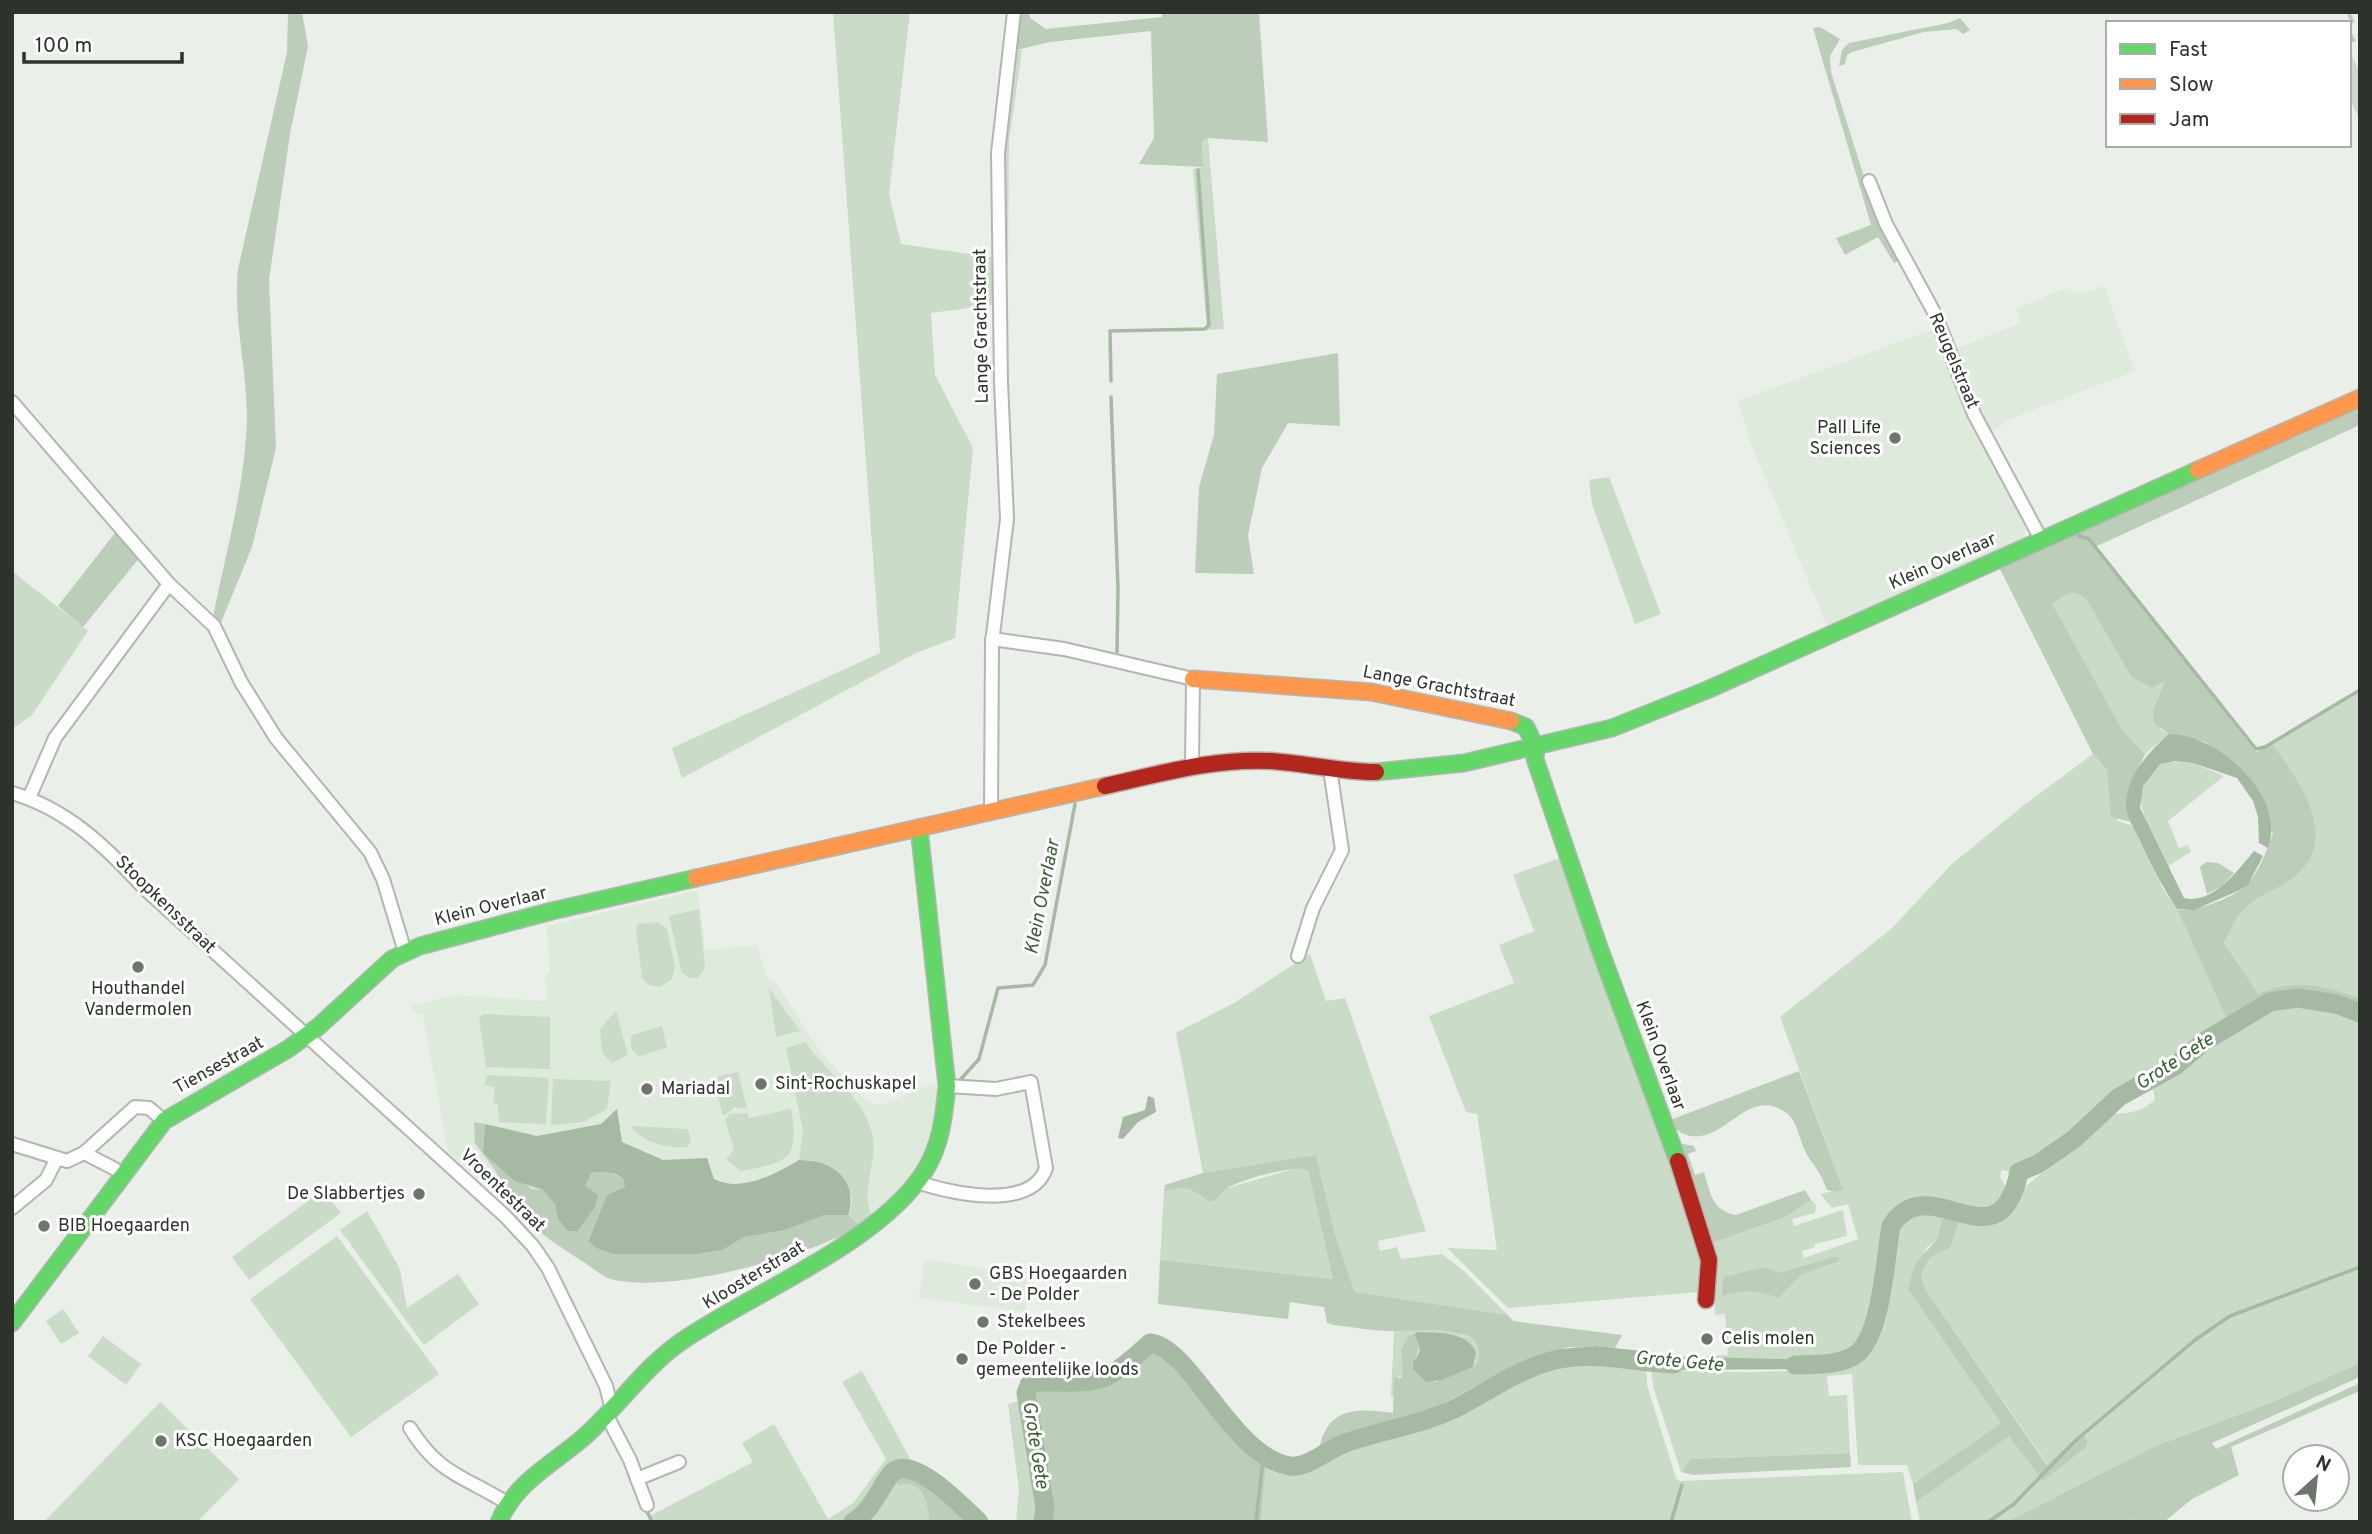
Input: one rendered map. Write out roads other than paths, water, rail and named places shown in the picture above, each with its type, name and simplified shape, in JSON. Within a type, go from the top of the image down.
[{"type":"main road","name":"Klein Overlaar","points":[[405,952],[502,923],[1192,766],[1255,761],[1391,772],[1464,763],[1612,728],[1659,710],[2360,398]]},
{"type":"main road","name":"Lange Grachtstraat","points":[[1193,679],[1335,687],[1407,698],[1520,723],[1531,734],[1536,748]]},
{"type":"main road","name":"Klein Overlaar","points":[[1536,748],[1535,759],[1594,935],[1692,1198],[1709,1260],[1706,1300]]},
{"type":"main road","name":"Kloosterstraat","points":[[609,1410],[674,1346],[878,1223],[918,1182],[940,1141],[946,1118],[947,1086],[919,828]]},
{"type":"main road","name":"Tiensestraat","points":[[12,1323],[164,1121],[306,1037],[377,970],[405,952]]},
{"type":"main road","points":[[499,1522],[507,1503],[609,1410]]},
{"type":"street","name":"Lange Grachtstraat","points":[[991,811],[992,639],[1007,519],[1001,382],[998,153],[1014,12]]},
{"type":"street","name":"Reugelstraat","points":[[1869,181],[1886,224],[1935,314],[1974,414],[2041,539]]},
{"type":"street","points":[[12,402],[169,584],[214,626],[241,682],[276,738],[370,852],[383,879],[405,952]]},
{"type":"street","points":[[29,798],[55,738],[169,584]]},
{"type":"street","name":"Lange Grachtstraat","points":[[992,639],[1064,649],[1193,679]]},
{"type":"street","points":[[1192,766],[1193,679]]},
{"type":"street","points":[[1298,956],[1317,897],[1342,850],[1331,769]]},
{"type":"street","name":"Stoopkensstraat","points":[[12,793],[29,798],[69,818],[103,844],[143,887],[306,1037]]},
{"type":"street","name":"Vroentestraat","points":[[306,1037],[505,1216],[533,1246],[548,1268],[606,1386],[609,1410],[647,1505]]},
{"type":"street","points":[[918,1182],[980,1194],[1008,1195],[1032,1189],[1043,1178],[1046,1168],[1031,1082],[996,1089],[947,1086]]},
{"type":"street","points":[[12,1144],[67,1161],[85,1153],[135,1107],[149,1108],[164,1121]]},
{"type":"street","points":[[85,1153],[115,1169]]},
{"type":"street","points":[[12,1208],[46,1180],[57,1158]]},
{"type":"street","points":[[410,1428],[422,1449],[441,1468],[507,1503]]},
{"type":"street","points":[[637,1479],[679,1462]]},
{"type":"water","points":[[2169,734],[2188,737],[2208,745],[2244,772],[2268,809],[2271,828],[2268,848],[2259,843],[2258,817],[2253,801],[2237,778],[2193,763],[2175,761],[2160,764],[2143,786],[2140,808],[2184,898],[2195,899],[2215,891],[2254,851],[2263,856],[2248,885],[2194,910],[2177,909],[2151,863],[2127,810],[2129,785],[2135,773]]},
{"type":"water","points":[[1148,1096],[1154,1098],[1156,1112],[1138,1122],[1123,1139],[1118,1138],[1123,1117],[1145,1110]]},
{"type":"water","points":[[617,1109],[622,1142],[663,1160],[707,1158],[714,1179],[725,1183],[758,1180],[799,1160],[832,1168],[846,1182],[850,1192],[848,1215],[824,1215],[784,1230],[744,1237],[722,1250],[698,1254],[615,1254],[600,1250],[588,1241],[607,1195],[625,1187],[624,1180],[609,1172],[591,1173],[585,1186],[598,1195],[595,1207],[578,1231],[568,1231],[558,1219],[555,1204],[543,1190],[515,1181],[483,1153],[485,1124],[537,1136],[601,1124]]},
{"type":"water","points":[[1443,1333],[1466,1341],[1476,1353],[1473,1367],[1442,1380],[1426,1382],[1413,1369],[1413,1362],[1419,1352],[1414,1334]]},
{"type":"water","points":[[1594,1346],[1642,1351],[1646,1365],[1591,1360]]},
{"type":"water","points":[[1650,1356],[1820,1360],[1824,1369],[1667,1370],[1663,1365],[1650,1364]]},
{"type":"waterway","points":[[1111,381],[1110,331],[1205,329],[1209,325],[1198,170]]},
{"type":"waterway","name":"Klein Overlaar","points":[[1111,397],[1118,589],[1117,652]]},
{"type":"waterway","points":[[2079,536],[2089,539],[2256,749],[2265,747],[2360,690]]},
{"type":"waterway","name":"Klein Overlaar","points":[[961,1079],[979,1059],[998,988],[1033,985],[1045,965],[1075,804]]},
{"type":"waterway","name":"Grote Gete","points":[[1795,1365],[1841,1361],[1855,1355],[1864,1346],[1877,1315],[1891,1226],[1907,1210],[1924,1206],[1980,1217],[1996,1214],[2009,1200],[2019,1172],[2038,1164],[2074,1139],[2119,1097],[2175,1066],[2205,1041],[2270,1002],[2298,998],[2336,1004],[2360,1013]]},
{"type":"waterway","points":[[1988,1522],[2014,1504],[2075,1441],[2195,1340],[2230,1316],[2360,1267]]},
{"type":"waterway","name":"Grote Gete","points":[[1043,1522],[1045,1508],[1026,1393],[1029,1385],[1037,1382],[1099,1379],[1121,1368],[1150,1343],[1165,1349],[1181,1363],[1231,1425],[1250,1444],[1269,1459],[1290,1466],[1304,1464],[1357,1439],[1440,1415],[1544,1363],[1593,1357],[1674,1364]]},
{"type":"waterway","points":[[1256,1522],[1262,1468],[1268,1455]]},
{"type":"waterway","name":"Grote Gete","points":[[853,1522],[869,1507],[890,1475],[899,1469],[910,1469],[923,1475],[949,1494],[979,1522]]},
{"type":"waterway","points":[[1671,1522],[1682,1485]]},
{"type":"waterway","points":[[647,1511],[652,1522]]},
{"type":"railway","points":[[2348,12],[2360,37]]},
{"type":"railway","points":[[2351,35],[2360,54]]},
{"type":"place","name":"Pall Life Sciences","points":[[1895,438]]},
{"type":"place","name":"Houthandel Vandermolen","points":[[138,967]]},
{"type":"place","name":"Sint-Rochuskapel","points":[[761,1084]]},
{"type":"place","name":"Mariadal","points":[[647,1089]]},
{"type":"place","name":"De Slabbertjes","points":[[419,1194]]},
{"type":"place","name":"BIB Hoegaarden","points":[[44,1226]]},
{"type":"place","name":"GBS Hoegaarden - De Polder","points":[[975,1284]]},
{"type":"place","name":"Stekelbees","points":[[983,1322]]},
{"type":"place","name":"Celis molen","points":[[1707,1339]]},
{"type":"place","name":"De Polder - gemeentelijke loods","points":[[962,1359]]},
{"type":"place","name":"KSC Hoegaarden","points":[[161,1441]]}]
